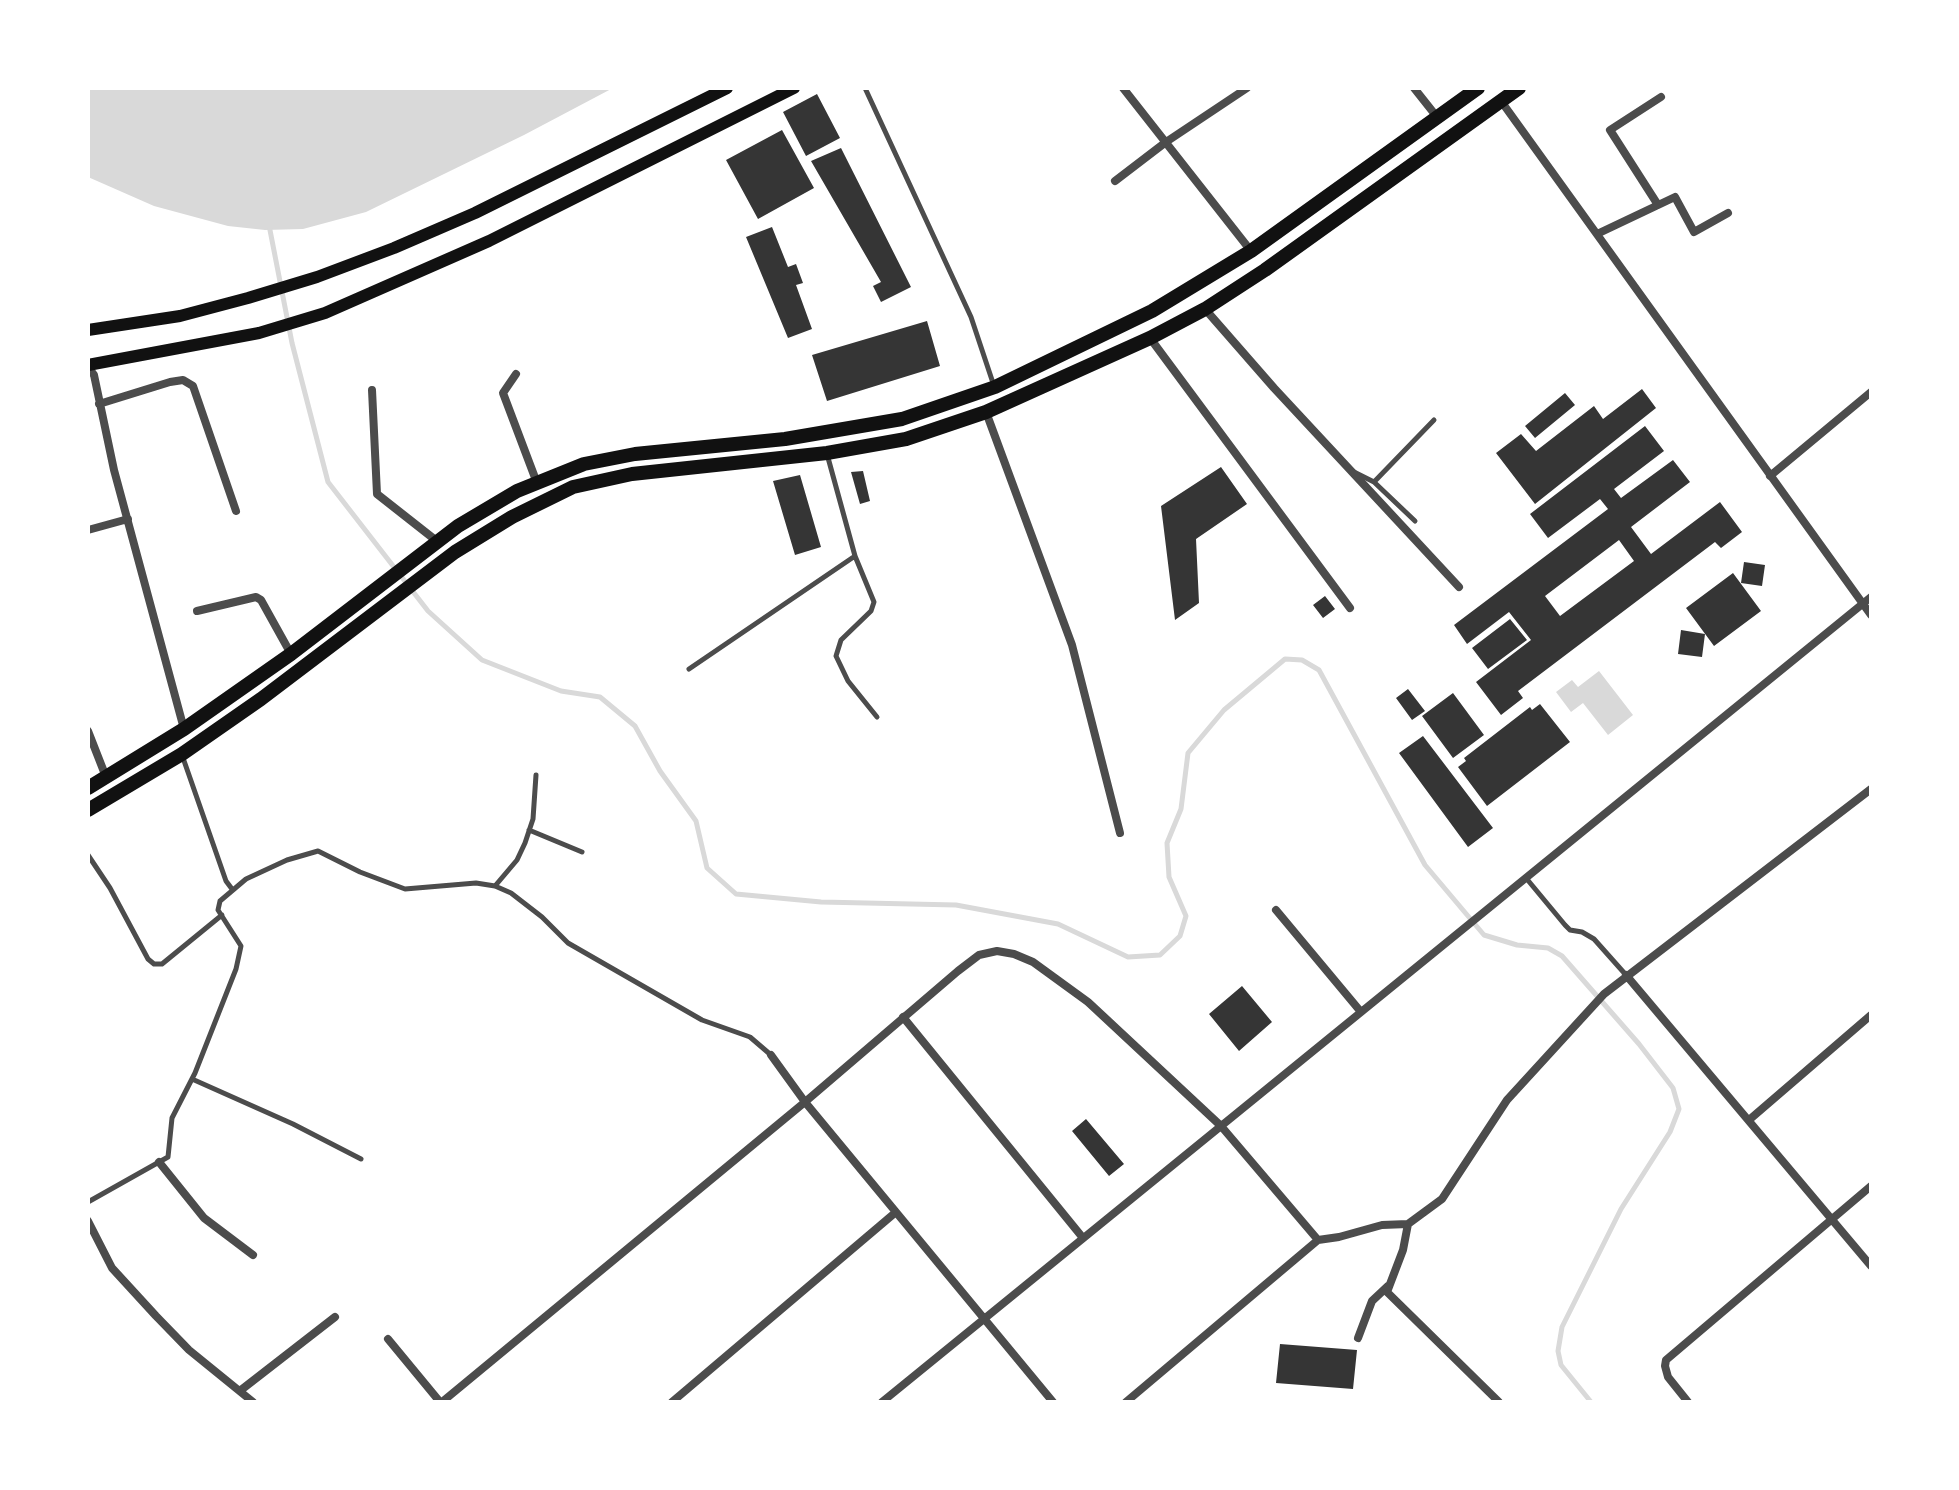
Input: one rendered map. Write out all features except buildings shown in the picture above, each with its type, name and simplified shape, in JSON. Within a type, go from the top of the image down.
[{"type":"main road","points":[[88,330],[180,316],[248,298],[394,248],[475,213],[727,88]]},
{"type":"main road","points":[[90,369],[259,333],[316,316],[489,241],[794,88]]},
{"type":"main road","points":[[88,788],[184,729],[291,654],[438,542],[517,491],[584,464],[635,454],[785,439],[902,419],[995,387],[1152,311],[1251,251],[1478,88]]},
{"type":"main road","points":[[1492,88],[1501,101]]},
{"type":"main road","points":[[88,810],[182,754],[261,699],[455,552],[512,517],[573,487],[632,474],[827,453],[906,439],[986,412],[1150,338],[1205,309],[1265,270],[1519,88]]},
{"type":"main road","points":[[902,419],[906,439]]},
{"type":"street","points":[[1123,88],[1251,251]]},
{"type":"street","points":[[1115,181],[1166,142],[1247,88]]},
{"type":"street","points":[[1414,88],[1438,118]]},
{"type":"street","points":[[1658,205],[1610,130],[1661,97]]},
{"type":"street","points":[[1501,101],[1871,615]]},
{"type":"street","points":[[1597,234],[1675,197],[1694,232],[1728,213]]},
{"type":"street","points":[[1205,309],[1459,587]]},
{"type":"street","points":[[1150,338],[1350,608]]},
{"type":"street","points":[[90,369],[184,729]]},
{"type":"street","points":[[516,374],[503,393],[537,483]]},
{"type":"street","points":[[99,404],[170,382],[183,380],[193,386],[236,511]]},
{"type":"street","points":[[372,390],[377,494],[438,542]]},
{"type":"street","points":[[1770,476],[1871,392]]},
{"type":"street","points":[[986,412],[1072,645],[1120,833]]},
{"type":"street","points":[[88,530],[128,519]]},
{"type":"street","points":[[197,611],[256,597],[261,600],[291,654]]},
{"type":"street","points":[[882,1402],[1871,597]]},
{"type":"street","points":[[88,731],[106,777]]},
{"type":"street","points":[[1126,1402],[1318,1240],[1382,1225],[1408,1224],[1442,1199],[1507,1100],[1604,994],[1871,789]]},
{"type":"street","points":[[1276,910],[1361,1012]]},
{"type":"street","points":[[388,1339],[441,1402],[979,955],[997,951],[1033,962],[1088,1002],[1221,1126],[1318,1240]]},
{"type":"street","points":[[1626,975],[1871,1266]]},
{"type":"street","points":[[1749,1120],[1871,1015]]},
{"type":"street","points":[[903,1017],[1083,1238]]},
{"type":"street","points":[[771,1055],[805,1102],[1053,1402]]},
{"type":"street","points":[[159,1162],[204,1218],[253,1255]]},
{"type":"street","points":[[1688,1402],[1668,1377],[1666,1360],[1871,1186]]},
{"type":"street","points":[[672,1402],[896,1212]]},
{"type":"street","points":[[88,1221],[112,1268],[147,1307],[189,1350],[253,1402]]},
{"type":"street","points":[[1408,1224],[1403,1250],[1387,1292],[1499,1402]]},
{"type":"street","points":[[1358,1338],[1372,1301],[1389,1286]]},
{"type":"street","points":[[241,1390],[335,1317]]},
{"type":"lane","points":[[865,88],[971,317],[995,387]]},
{"type":"lane","points":[[1374,482],[1434,420]]},
{"type":"lane","points":[[827,453],[855,556],[874,602],[871,611],[841,640],[836,656],[848,681],[877,717]]},
{"type":"lane","points":[[1349,470],[1374,482],[1415,521]]},
{"type":"lane","points":[[689,669],[855,556]]},
{"type":"lane","points":[[182,754],[226,881],[232,889]]},
{"type":"lane","points":[[495,886],[517,860],[529,830],[533,819],[536,775]]},
{"type":"lane","points":[[529,830],[582,852]]},
{"type":"lane","points":[[88,1202],[168,1157],[172,1118],[192,1079],[236,969],[241,946],[218,910],[220,901],[246,879],[287,860],[318,851],[360,872],[405,889],[476,883],[511,893],[542,917],[568,943],[702,1020],[750,1037],[771,1055]]},
{"type":"lane","points":[[88,855],[110,888],[148,959],[154,964],[162,964],[222,915]]},
{"type":"lane","points":[[1526,878],[1570,930],[1594,939],[1626,975]]},
{"type":"lane","points":[[192,1079],[293,1124],[361,1159]]},
{"type":"shaded area","points":[[88,88],[613,88],[366,212],[303,229],[265,230],[228,226],[154,206],[88,177]]},
{"type":"shaded area","points":[[1599,671],[1633,715],[1608,735],[1583,703],[1571,712],[1556,692],[1572,680],[1578,687]]},
{"type":"waterway","points":[[269,225],[292,343],[328,482],[428,611],[482,660],[561,691],[600,697],[635,726],[660,771],[696,821],[707,868],[736,894],[821,902],[956,905],[1058,924],[1128,957],[1160,955],[1180,936],[1186,916],[1169,877],[1167,843],[1181,809],[1188,753],[1224,710],[1285,659],[1302,660],[1319,670],[1425,865],[1484,935],[1517,945],[1548,948],[1562,956],[1673,1088],[1679,1109],[1670,1132],[1621,1209],[1562,1327],[1558,1351],[1561,1365],[1591,1402]]}]
